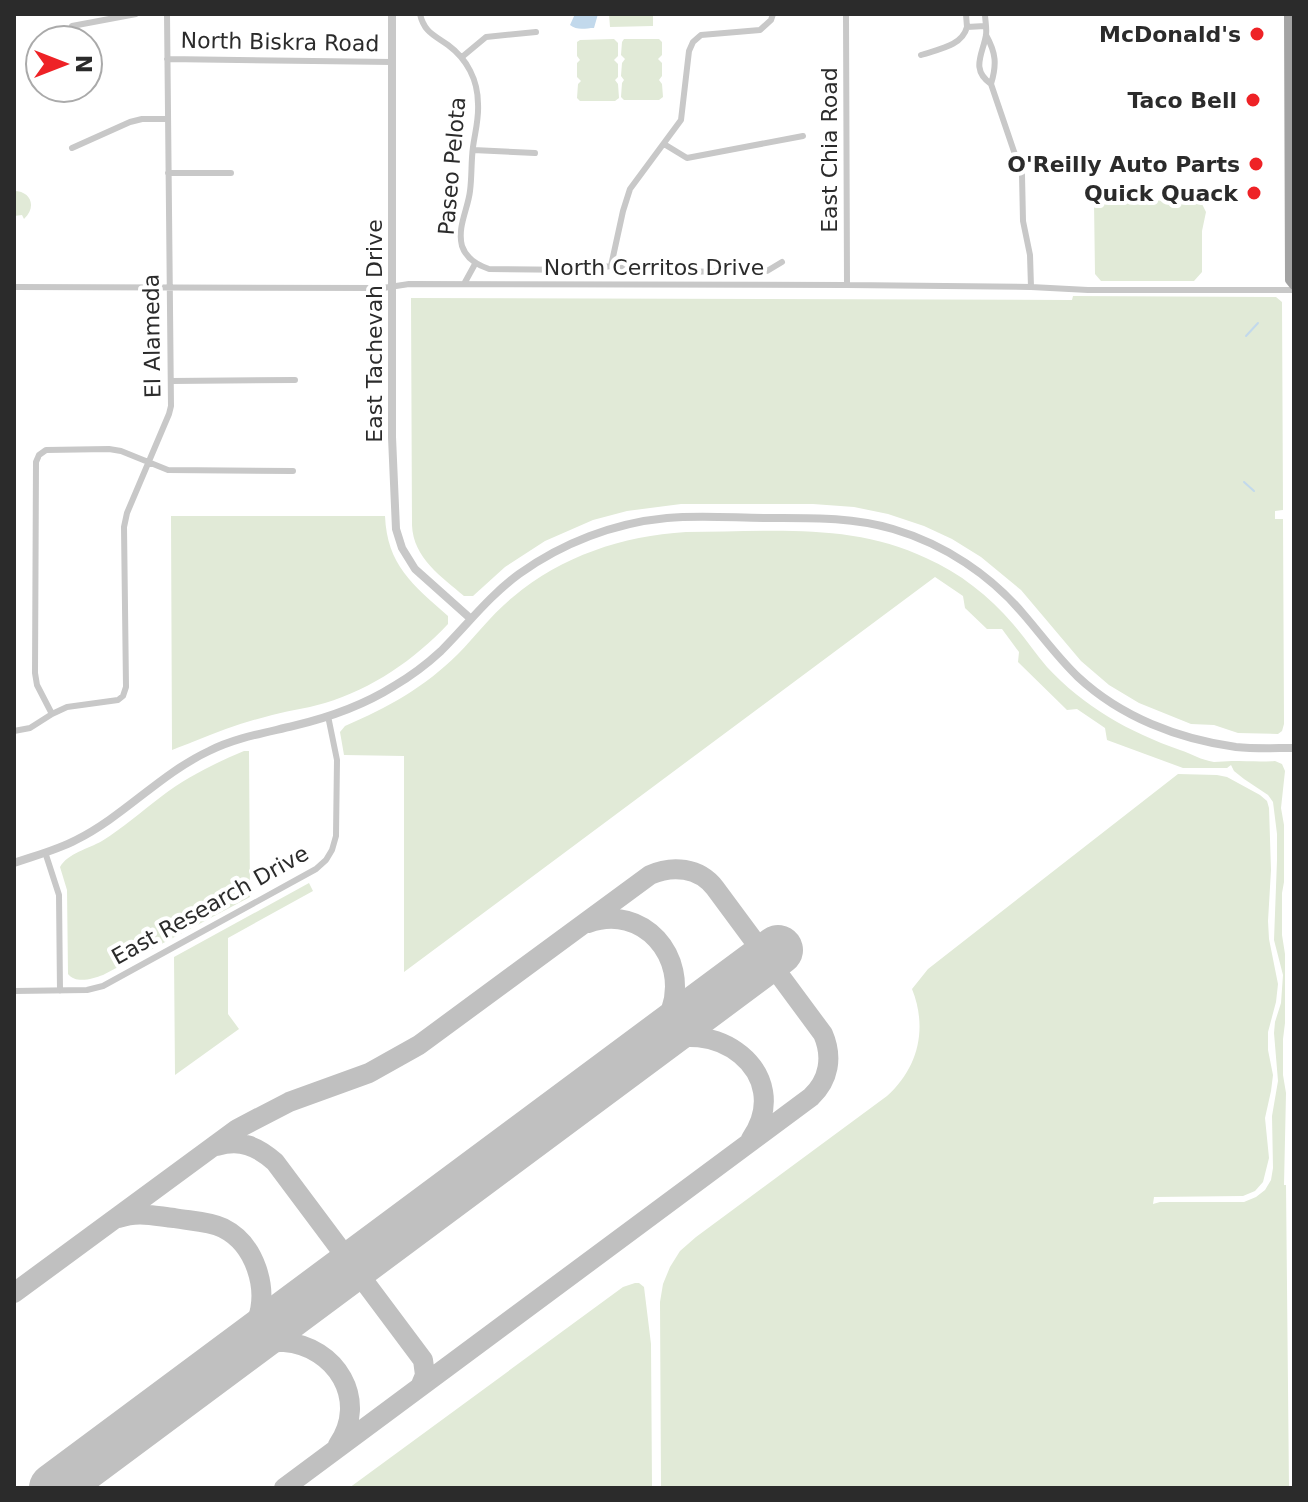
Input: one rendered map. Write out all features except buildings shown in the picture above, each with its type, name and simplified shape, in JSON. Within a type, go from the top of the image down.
[{"type":"main road","points":[[1289,14],[1290,280],[1294,288]]},
{"type":"street","points":[[83,24],[136,14]]},
{"type":"street","name":"El Alameda","points":[[52,714],[67,707],[110,703],[123,696],[126,687],[124,527],[147,462],[169,414],[167,14]]},
{"type":"street","name":"East Tachevah Drive","points":[[392,14],[392,437],[396,529],[402,548],[415,569],[471,619]]},
{"type":"street","points":[[420,14],[429,33],[462,57],[486,37],[536,32]]},
{"type":"street","points":[[611,266],[630,189],[681,120],[689,51],[693,42],[701,35],[760,30],[773,14]]},
{"type":"street","name":"East Chia Road","points":[[846,14],[847,285]]},
{"type":"street","points":[[921,55],[958,42],[967,27],[966,14]]},
{"type":"street","points":[[985,14],[986,35],[996,60],[991,84],[1022,175],[1023,218],[1030,255],[1031,287]]},
{"type":"street","points":[[967,27],[985,26]]},
{"type":"street","points":[[986,35],[979,62],[984,78],[991,84]]},
{"type":"street","name":"Paseo Pelota","points":[[462,57],[477,87],[478,119],[470,192],[461,228],[463,247],[475,264]]},
{"type":"street","name":"North Biskra Road","points":[[167,59],[392,62]]},
{"type":"street","points":[[72,148],[130,122],[168,119]]},
{"type":"street","points":[[664,144],[687,158],[803,136]]},
{"type":"street","points":[[473,150],[535,153]]},
{"type":"street","points":[[168,173],[231,173]]},
{"type":"street","points":[[464,284],[475,264],[489,269],[584,270],[611,266],[656,272],[767,271],[782,262]]},
{"type":"street","name":"North Cerritos Drive","points":[[14,287],[464,284],[847,285],[1088,290],[1294,288]]},
{"type":"street","points":[[171,381],[295,380]]},
{"type":"street","points":[[14,731],[30,728],[52,714],[37,685],[35,673],[36,462],[39,455],[46,450],[109,449],[168,470],[293,471]]},
{"type":"street","points":[[14,863],[75,841],[122,810],[162,778],[203,753],[255,734],[328,716],[377,696],[429,662],[504,585],[532,565],[581,539],[618,527],[687,517],[858,521],[924,541],[977,571],[1014,603],[1045,642],[1081,679],[1133,716],[1197,740],[1238,747],[1294,748]]},
{"type":"street","name":"East Research Drive","points":[[14,991],[87,990],[103,986],[316,869],[326,860],[336,836],[337,760],[328,716]]},
{"type":"street","points":[[45,852],[59,895],[60,991]]},
{"type":"green space","points":[[609,14],[653,14],[653,26],[610,27]]},
{"type":"green space","points":[[614,39],[618,43],[618,56],[614,60],[618,64],[615,80],[619,98],[615,101],[580,101],[577,98],[581,81],[577,77],[577,63],[580,60],[577,42]]},
{"type":"green space","points":[[624,39],[659,39],[662,42],[662,55],[658,59],[662,63],[659,80],[663,97],[659,100],[624,100],[621,97]]},
{"type":"green space","points":[[14,191],[25,194],[30,200],[30,210],[24,219],[22,215],[14,216]]},
{"type":"green space","points":[[1195,201],[1202,204],[1206,212],[1202,231],[1202,272],[1194,281],[1101,281],[1095,274],[1094,202]]},
{"type":"green space","points":[[1073,296],[1276,297],[1282,302],[1283,510],[1275,511],[1275,519],[1283,519],[1284,724],[1278,734],[1238,733],[1214,725],[1191,724],[1139,703],[1109,685],[1081,661],[1021,590],[981,557],[924,526],[888,514],[854,507],[813,504],[681,504],[627,511],[593,520],[545,541],[505,567],[473,596],[464,596],[447,582],[430,566],[417,547],[412,525],[411,298],[1072,300]]},
{"type":"green space","points":[[171,516],[385,516],[391,548],[404,573],[448,616],[448,624],[407,661],[359,690],[325,703],[247,722],[172,750]]},
{"type":"green space","points":[[686,532],[839,534],[898,547],[939,564],[973,586],[1004,614],[1061,681],[1108,717],[1161,743],[1209,761],[1275,761],[1282,764],[1285,771],[1281,808],[1284,825],[1283,1075],[1286,1093],[1284,1185],[1289,1488],[661,1488],[660,1302],[670,1267],[680,1251],[696,1237],[898,1085],[917,1047],[919,1019],[912,989],[928,969],[1178,774],[1227,777],[1267,801],[1271,870],[1269,939],[1278,984],[1268,1032],[1273,1075],[1265,1118],[1269,1158],[1263,1182],[1255,1191],[1243,1196],[1154,1197],[1153,1204],[1244,1202],[1265,1190],[1271,1180],[1272,1116],[1278,1081],[1274,1033],[1283,975],[1274,940],[1277,834],[1273,802],[1268,795],[1234,771],[1231,765],[1227,768],[1183,768],[1107,740],[1105,728],[1077,709],[1067,710],[1018,662],[1019,652],[1002,629],[987,629],[965,608],[963,596],[935,577],[404,972],[404,756],[344,755],[340,732],[345,726],[419,687],[458,654],[505,604],[552,570],[572,559],[616,544]]},
{"type":"green space","points":[[249,751],[250,897],[103,975],[84,980],[71,977],[68,974],[67,890],[60,867],[73,855],[110,836],[181,783]]},
{"type":"green space","points":[[309,883],[313,891],[228,938],[228,1014],[239,1029],[175,1075],[174,957]]},
{"type":"green space","points":[[635,1283],[644,1287],[651,1344],[652,1488],[349,1488],[623,1287]]},
{"type":"water","points":[[575,14],[598,14],[594,28],[579,29],[570,25]]},
{"type":"waterway","points":[[1246,336],[1258,323]]},
{"type":"waterway","points":[[1244,482],[1254,491]]},
{"type":"taxiway","points":[[14,1293],[237,1129],[289,1102],[369,1073],[419,1045],[650,875],[676,869],[693,872],[709,881],[823,1034],[828,1051],[828,1068],[822,1083],[811,1097],[284,1488]]},
{"type":"taxiway","points":[[588,923],[608,919],[627,921],[657,939],[667,954],[675,990],[671,1010],[643,1051]]},
{"type":"taxiway","points":[[650,1048],[674,1039],[699,1037],[722,1043],[741,1055],[755,1071],[763,1092],[762,1115],[751,1139]]},
{"type":"taxiway","points":[[217,1146],[233,1143],[248,1145],[275,1162],[423,1360],[425,1375],[420,1387]]},
{"type":"taxiway","points":[[119,1218],[146,1215],[206,1223],[223,1228],[244,1245],[260,1281],[260,1308],[252,1331],[232,1356]]},
{"type":"taxiway","points":[[237,1354],[260,1345],[284,1342],[319,1353],[332,1364],[342,1378],[350,1410],[347,1428],[338,1445]]},
{"type":"runway","points":[[54,1488],[778,950]]},
{"type":"place","name":"McDonald's","points":[[1257,34]]},
{"type":"place","name":"Taco Bell","points":[[1253,100]]},
{"type":"place","name":"O'Reilly Auto Parts","points":[[1256,164]]},
{"type":"place","name":"Quick Quack","points":[[1254,193]]}]
